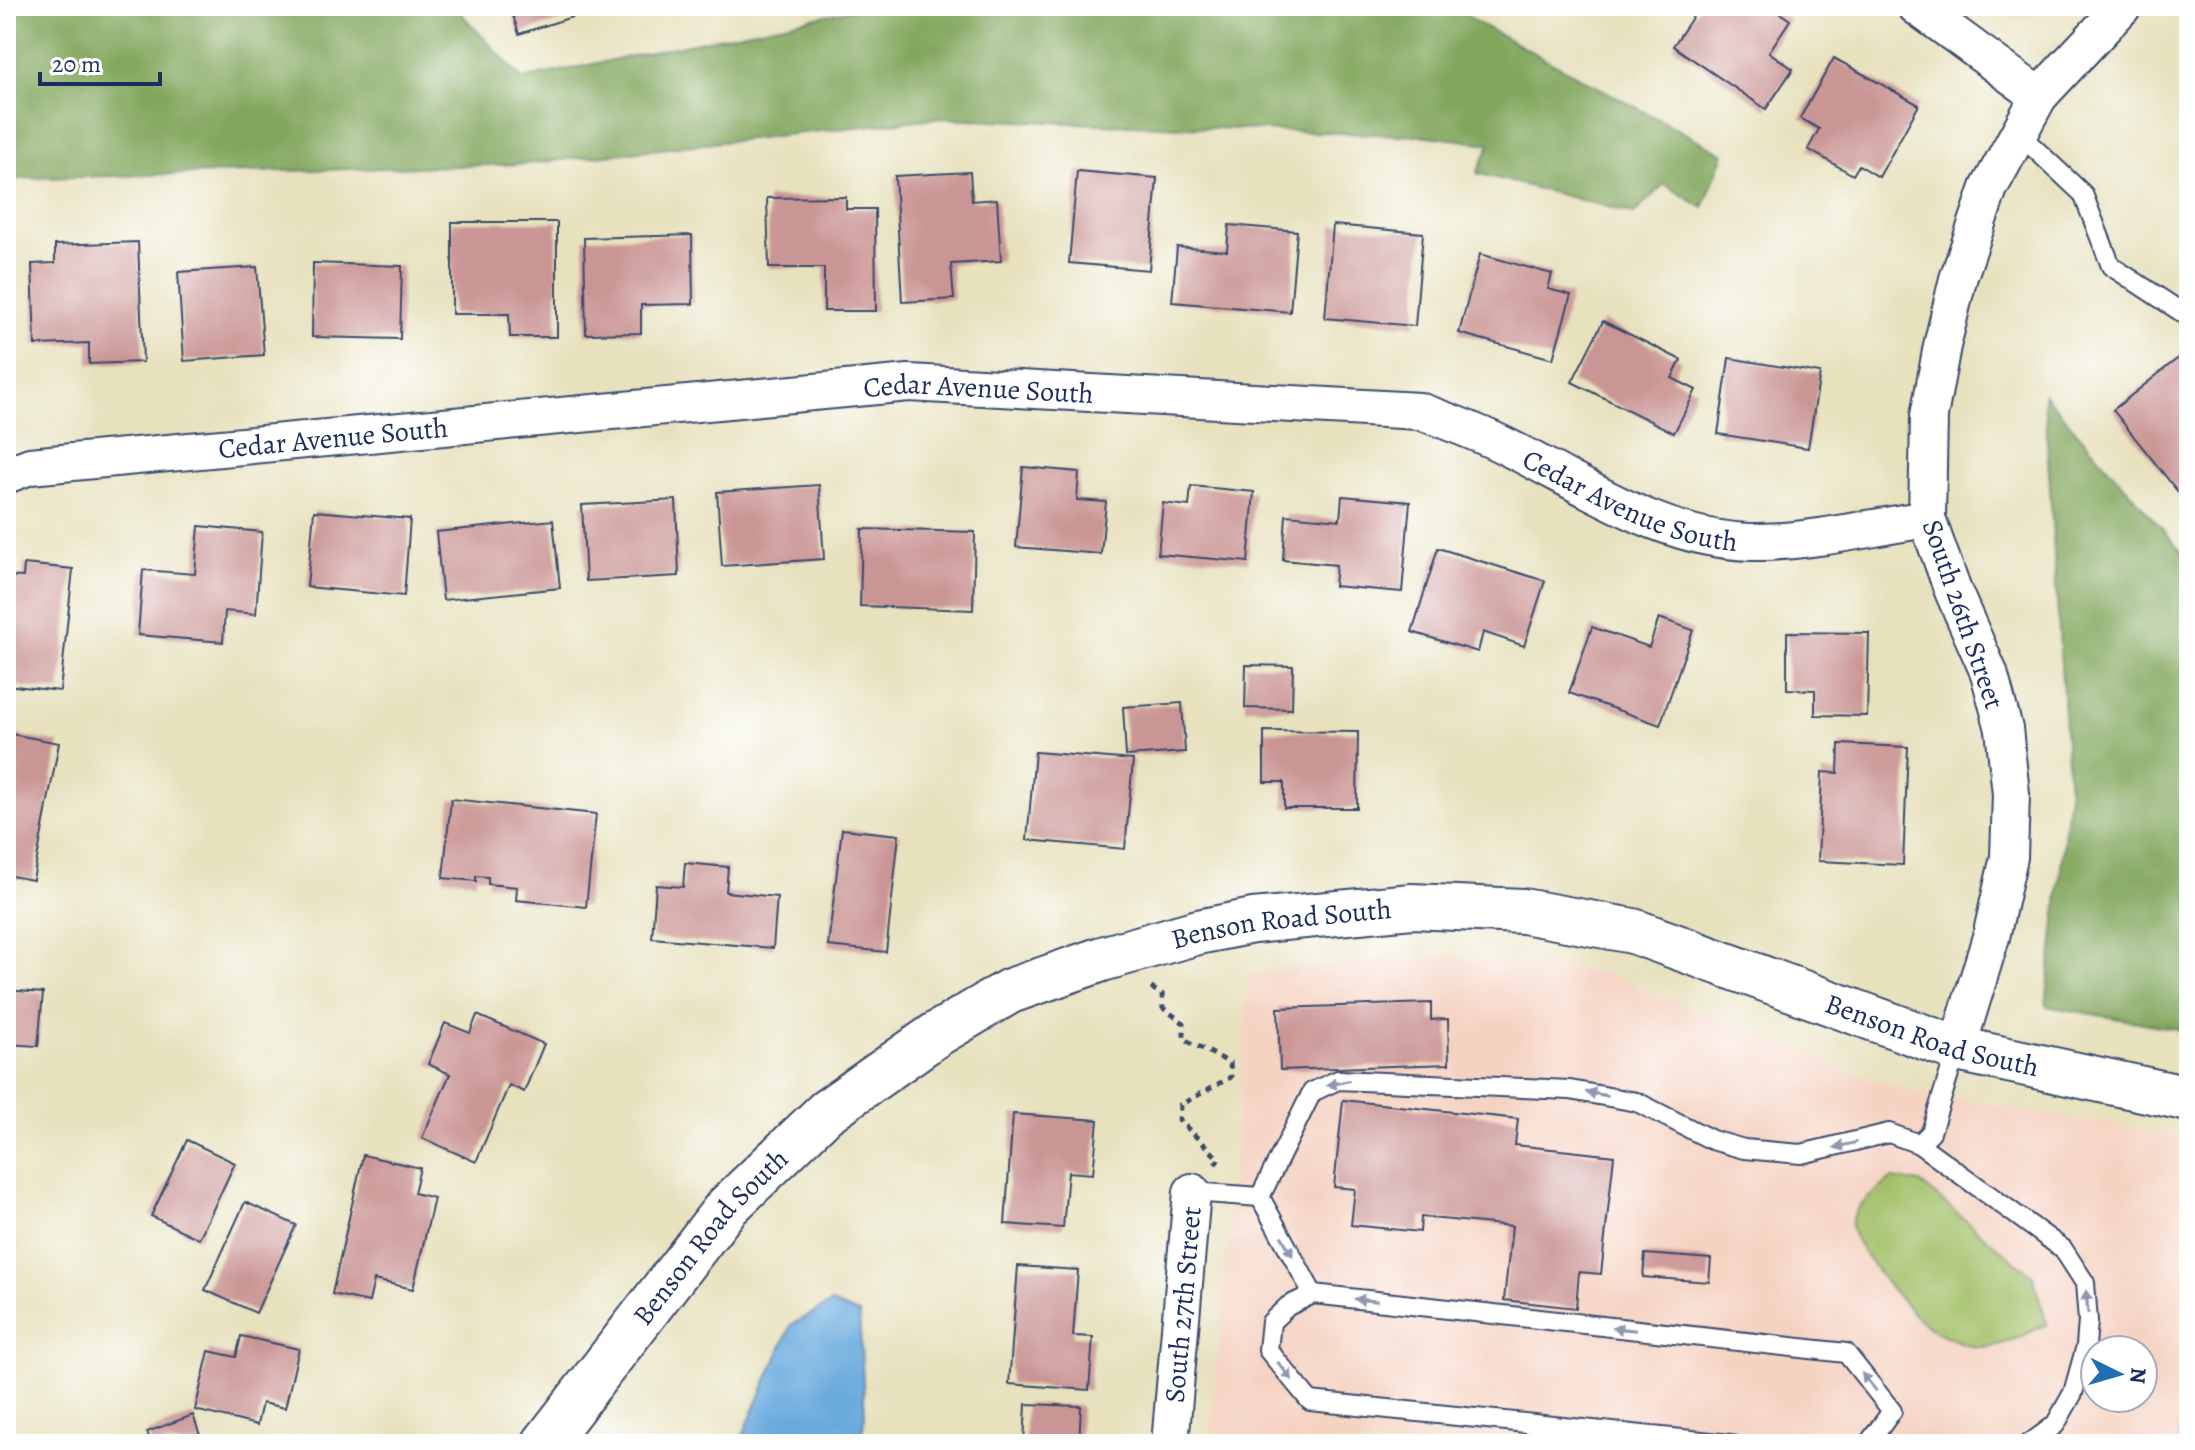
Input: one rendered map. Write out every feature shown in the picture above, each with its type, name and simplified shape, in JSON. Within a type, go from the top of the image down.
[{"type":"street","points":[[1916,6],[2039,96]]},
{"type":"street","name":"South 26th Street","points":[[1957,1049],[1991,937],[2009,857],[2011,794],[2004,729],[1989,673],[1953,591],[1927,519],[1929,416],[1958,279],[1989,188],[2039,96],[2123,6]]},
{"type":"street","name":"Cedar Avenue South","points":[[6,475],[30,466],[909,383],[1419,411],[1481,434],[1627,510],[1689,533],[1752,542],[1811,537],[1927,519]]},
{"type":"street","name":"Benson Road South","points":[[544,1444],[726,1208],[826,1112],[937,1034],[1010,991],[1102,959],[1198,932],[1253,921],[1412,906],[1523,911],[1633,931],[1957,1049],[2189,1099]]},
{"type":"street","name":"South 27th Street","points":[[1170,1444],[1192,1192]]},
{"type":"lane","points":[[2018,133],[2083,194],[2111,266],[2189,317]]},
{"type":"lane","points":[[1919,1144],[1931,1132],[1957,1049]]},
{"type":"lane","points":[[1260,1197],[1312,1092],[1338,1080],[1570,1090],[1637,1102],[1712,1140],[1744,1149],[1801,1154],[1889,1133],[1919,1144],[2063,1249],[2085,1283],[2086,1346],[2073,1393],[2055,1425],[2029,1444]]},
{"type":"lane","points":[[1192,1192],[1260,1197]]},
{"type":"lane","points":[[1260,1197],[1313,1294]]},
{"type":"lane","points":[[1731,1444],[1310,1401],[1268,1350],[1271,1322],[1288,1306],[1313,1294],[1846,1353],[1892,1411],[1871,1444]]},
{"type":"path","name":"South 27th Street","points":[[1102,959],[1162,994],[1163,1008],[1184,1023],[1184,1039],[1230,1063],[1231,1077],[1180,1105],[1179,1120],[1219,1159],[1192,1192]]},
{"type":"shaded area","points":[[1438,956],[1602,972],[1896,1088],[2189,1138],[2189,1221],[2179,1444],[1210,1444],[1249,973]]},
{"type":"green space","points":[[6,6],[454,6],[522,79],[870,6],[1454,6],[1476,22],[1724,154],[1703,208],[1664,184],[1634,214],[1477,173],[1490,144],[1428,136],[936,118],[525,164],[6,179]]},
{"type":"green space","points":[[2044,394],[2189,560],[2189,1031],[2046,1006],[2069,792]]},
{"type":"green space","points":[[1891,1179],[1920,1183],[2033,1276],[2047,1324],[2005,1343],[1978,1347],[1944,1335],[1919,1319],[1870,1261],[1851,1224],[1861,1205]]},
{"type":"green space","points":[[2189,1221],[2189,1444],[2179,1444]]},
{"type":"water","points":[[831,1303],[859,1314],[865,1416],[860,1444],[739,1444],[791,1325]]},
{"type":"building","points":[[510,6],[603,6],[603,7],[519,34]]},
{"type":"building","points":[[1700,6],[1770,6],[1790,20],[1769,52],[1793,69],[1766,109],[1673,46]]},
{"type":"building","points":[[1834,58],[1919,105],[1879,177],[1859,165],[1853,175],[1808,149],[1819,129],[1800,118]]},
{"type":"building","points":[[1077,171],[1157,178],[1149,270],[1069,263]]},
{"type":"building","points":[[970,172],[972,201],[997,199],[1001,261],[951,264],[954,299],[902,302],[895,176]]},
{"type":"building","points":[[846,197],[846,209],[875,209],[876,311],[824,311],[824,268],[769,268],[767,198]]},
{"type":"building","points":[[452,222],[557,222],[557,337],[510,337],[509,314],[452,314]]},
{"type":"building","points":[[1229,225],[1297,231],[1290,312],[1172,302],[1177,247],[1227,251]]},
{"type":"building","points":[[1333,225],[1423,233],[1415,326],[1325,318]]},
{"type":"building","points":[[692,235],[693,304],[641,305],[641,333],[586,334],[584,238]]},
{"type":"building","points":[[138,242],[143,362],[89,364],[89,343],[35,345],[32,264],[55,263],[55,245]]},
{"type":"building","points":[[1480,254],[1552,274],[1548,289],[1571,295],[1553,359],[1459,333]]},
{"type":"building","points":[[313,263],[402,266],[400,339],[312,337]]},
{"type":"building","points":[[257,267],[264,355],[184,361],[178,272]]},
{"type":"building","points":[[6,318],[16,347],[6,350]]},
{"type":"building","points":[[1603,321],[1681,360],[1672,378],[1696,390],[1674,433],[1572,382]]},
{"type":"building","points":[[2187,351],[2189,492],[2182,497],[2113,410]]},
{"type":"building","points":[[1729,358],[1820,373],[1808,448],[1718,434]]},
{"type":"building","points":[[1023,467],[1079,472],[1077,500],[1106,502],[1101,554],[1016,547]]},
{"type":"building","points":[[819,485],[824,559],[722,566],[717,492]]},
{"type":"building","points":[[1191,486],[1254,492],[1248,562],[1158,554],[1163,503],[1189,506]]},
{"type":"building","points":[[1342,496],[1410,502],[1402,592],[1334,586],[1336,565],[1283,560],[1286,515],[1340,520]]},
{"type":"building","points":[[676,500],[679,576],[586,581],[582,505]]},
{"type":"building","points":[[314,511],[410,519],[404,596],[307,587]]},
{"type":"building","points":[[553,520],[560,588],[443,600],[436,532]]},
{"type":"building","points":[[199,526],[262,532],[256,614],[225,611],[223,642],[138,635],[143,570],[195,574]]},
{"type":"building","points":[[862,529],[975,532],[973,610],[860,606]]},
{"type":"building","points":[[1438,548],[1545,581],[1524,646],[1483,632],[1478,652],[1412,632]]},
{"type":"building","points":[[24,564],[73,569],[60,691],[6,685],[6,576],[23,577]]},
{"type":"building","points":[[1659,618],[1693,630],[1660,725],[1569,693],[1592,627],[1649,647]]},
{"type":"building","points":[[1787,632],[1869,633],[1867,716],[1815,715],[1815,690],[1787,689]]},
{"type":"building","points":[[1246,665],[1293,666],[1292,709],[1245,708]]},
{"type":"building","points":[[1182,703],[1185,752],[1126,756],[1123,707]]},
{"type":"building","points":[[1264,731],[1358,732],[1357,808],[1284,808],[1284,782],[1264,782]]},
{"type":"building","points":[[6,733],[59,743],[33,880],[6,875]]},
{"type":"building","points":[[1839,744],[1908,747],[1903,865],[1818,861],[1822,772],[1838,773]]},
{"type":"building","points":[[1035,752],[1133,760],[1125,849],[1027,840]]},
{"type":"building","points":[[451,799],[596,814],[586,907],[516,900],[517,887],[488,884],[488,877],[476,876],[476,881],[443,878]]},
{"type":"building","points":[[842,829],[899,835],[886,952],[828,946]]},
{"type":"building","points":[[685,863],[728,867],[726,892],[777,897],[773,948],[652,938],[656,885],[683,887]]},
{"type":"building","points":[[6,990],[43,993],[38,1046],[6,1044]]},
{"type":"building","points":[[1431,1003],[1431,1020],[1448,1019],[1449,1064],[1280,1070],[1278,1008]]},
{"type":"building","points":[[477,1015],[544,1044],[524,1092],[509,1085],[476,1162],[422,1138],[450,1074],[428,1064],[445,1023],[470,1033]]},
{"type":"building","points":[[1343,1100],[1518,1119],[1515,1145],[1614,1156],[1601,1274],[1579,1272],[1576,1308],[1504,1300],[1512,1226],[1421,1217],[1420,1232],[1351,1225],[1355,1189],[1334,1187]]},
{"type":"building","points":[[1013,1114],[1098,1120],[1093,1174],[1068,1172],[1063,1228],[1005,1224]]},
{"type":"building","points":[[187,1140],[235,1163],[199,1239],[151,1216]]},
{"type":"building","points":[[363,1155],[420,1168],[414,1193],[434,1198],[413,1289],[374,1280],[369,1302],[332,1294]]},
{"type":"building","points":[[245,1202],[296,1225],[256,1313],[205,1290]]},
{"type":"building","points":[[1645,1254],[1711,1259],[1709,1282],[1643,1277]]},
{"type":"building","points":[[1018,1266],[1078,1270],[1073,1336],[1093,1337],[1089,1390],[1009,1384]]},
{"type":"building","points":[[241,1336],[299,1349],[285,1408],[262,1403],[257,1425],[195,1410],[209,1351],[236,1357]]},
{"type":"building","points":[[1026,1404],[1081,1406],[1079,1444],[1024,1444]]},
{"type":"building","points":[[193,1415],[203,1444],[152,1444],[147,1432]]}]
